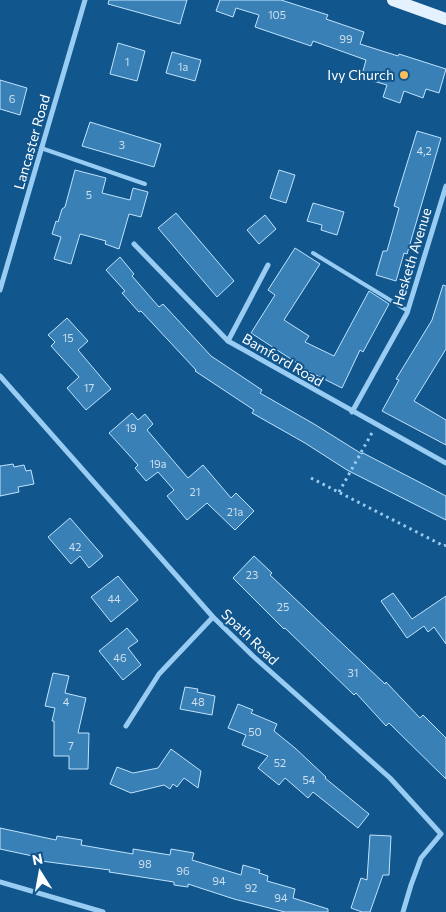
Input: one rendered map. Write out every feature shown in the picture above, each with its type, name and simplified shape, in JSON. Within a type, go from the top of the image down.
[{"type":"main road","points":[[393,0],[446,19]]},
{"type":"street","name":"Lancaster Road","points":[[0,290],[85,0]]},
{"type":"street","name":"Hesketh Avenue","points":[[352,412],[408,311],[446,186]]},
{"type":"street","name":"Bamford Road","points":[[134,244],[228,341],[446,463]]},
{"type":"street","points":[[228,341],[268,265]]},
{"type":"street","name":"Spath Road","points":[[0,376],[213,617],[261,663],[390,778],[441,834]]},
{"type":"street","points":[[126,726],[160,674],[213,617]]},
{"type":"street","points":[[404,912],[421,858],[446,830]]},
{"type":"street","points":[[0,882],[103,912]]},
{"type":"lane","points":[[41,148],[145,184]]},
{"type":"lane","points":[[314,254],[408,311]]},
{"type":"path","points":[[339,492],[376,425]]},
{"type":"path","points":[[310,478],[444,546],[446,545]]},
{"type":"building","points":[[109,0],[187,0],[180,24],[108,4]]},
{"type":"building","points":[[220,0],[281,0],[328,15],[326,19],[364,32],[360,44],[446,69],[439,93],[426,89],[423,98],[404,91],[400,103],[383,97],[387,85],[363,78],[366,60],[313,41],[311,46],[255,27],[259,15],[236,8],[233,17],[216,11]]},
{"type":"building","points":[[118,43],[145,51],[137,81],[110,74]]},
{"type":"building","points":[[172,52],[201,60],[195,81],[166,73]]},
{"type":"building","points":[[0,80],[27,88],[20,115],[0,109]]},
{"type":"building","points":[[90,122],[161,144],[154,167],[82,146]]},
{"type":"building","points":[[417,131],[441,138],[407,254],[404,253],[396,281],[376,275],[383,251],[387,251],[399,208],[394,206]]},
{"type":"building","points":[[75,170],[106,178],[102,193],[130,200],[133,188],[148,192],[141,217],[129,214],[119,249],[105,244],[106,241],[80,234],[71,264],[54,259],[61,237],[52,234],[56,221],[58,222],[62,209],[65,207]]},
{"type":"building","points":[[279,170],[295,175],[286,203],[270,198]]},
{"type":"building","points":[[313,203],[344,212],[337,235],[321,230],[322,225],[307,221]]},
{"type":"building","points":[[176,213],[234,281],[217,297],[158,228]]},
{"type":"building","points":[[265,215],[276,229],[259,244],[247,230]]},
{"type":"building","points":[[295,248],[320,264],[284,320],[309,336],[305,342],[334,356],[369,291],[389,304],[363,352],[360,350],[342,388],[296,365],[297,363],[251,333],[275,295],[268,290]]},
{"type":"building","points":[[120,257],[134,274],[132,276],[159,307],[163,304],[211,356],[262,390],[260,393],[362,454],[446,496],[446,520],[347,470],[305,443],[252,413],[254,410],[195,371],[141,311],[139,312],[122,293],[125,291],[106,270]]},
{"type":"building","points":[[443,285],[446,286],[446,349],[414,401],[446,420],[446,445],[382,411],[399,380],[396,379],[432,320]]},
{"type":"building","points":[[67,318],[88,341],[78,350],[111,389],[86,410],[67,388],[79,377],[51,346],[55,342],[48,335]]},
{"type":"building","points":[[132,413],[138,420],[145,414],[153,424],[147,430],[188,478],[203,465],[231,498],[236,493],[254,511],[235,530],[207,503],[187,520],[167,496],[174,490],[158,472],[146,481],[135,468],[138,465],[109,433]]},
{"type":"building","points":[[13,464],[14,467],[24,465],[26,471],[31,470],[34,484],[18,487],[19,492],[0,496],[0,466]]},
{"type":"building","points":[[70,518],[103,556],[89,568],[80,556],[71,564],[48,537]]},
{"type":"building","points":[[254,556],[272,573],[270,575],[385,684],[386,682],[420,718],[423,715],[446,738],[446,779],[389,723],[386,726],[356,693],[354,695],[233,578]]},
{"type":"building","points":[[118,576],[138,600],[111,622],[91,597]]},
{"type":"building","points":[[393,593],[412,619],[446,596],[446,644],[434,627],[428,632],[424,626],[407,638],[381,601]]},
{"type":"building","points":[[127,628],[138,641],[128,648],[141,665],[123,680],[99,651]]},
{"type":"building","points":[[53,673],[69,676],[65,693],[86,698],[78,733],[89,733],[88,769],[69,769],[69,756],[54,756],[54,721],[52,721],[55,708],[45,706]]},
{"type":"building","points":[[185,687],[198,689],[197,692],[215,696],[212,715],[180,709]]},
{"type":"building","points":[[238,704],[253,710],[251,713],[277,724],[274,731],[295,748],[325,778],[369,814],[358,828],[313,792],[308,798],[285,778],[279,785],[258,768],[268,756],[242,745],[246,735],[228,728]]},
{"type":"building","points":[[171,749],[201,771],[198,788],[184,778],[177,787],[173,784],[170,789],[164,785],[131,793],[110,784],[117,767],[133,773],[158,768]]},
{"type":"building","points":[[0,828],[56,840],[57,836],[82,840],[81,845],[133,854],[133,849],[170,855],[171,849],[194,853],[192,860],[241,875],[243,865],[260,870],[259,873],[268,876],[267,881],[295,889],[293,898],[328,909],[328,912],[285,912],[234,899],[188,884],[188,887],[174,885],[174,882],[109,872],[110,870],[41,861],[42,858],[0,849]]},
{"type":"building","points":[[370,835],[391,836],[389,875],[383,875],[370,912],[362,912],[351,908],[361,878],[367,880]]},
{"type":"place","name":"Ivy Church","points":[[404,75]]}]
